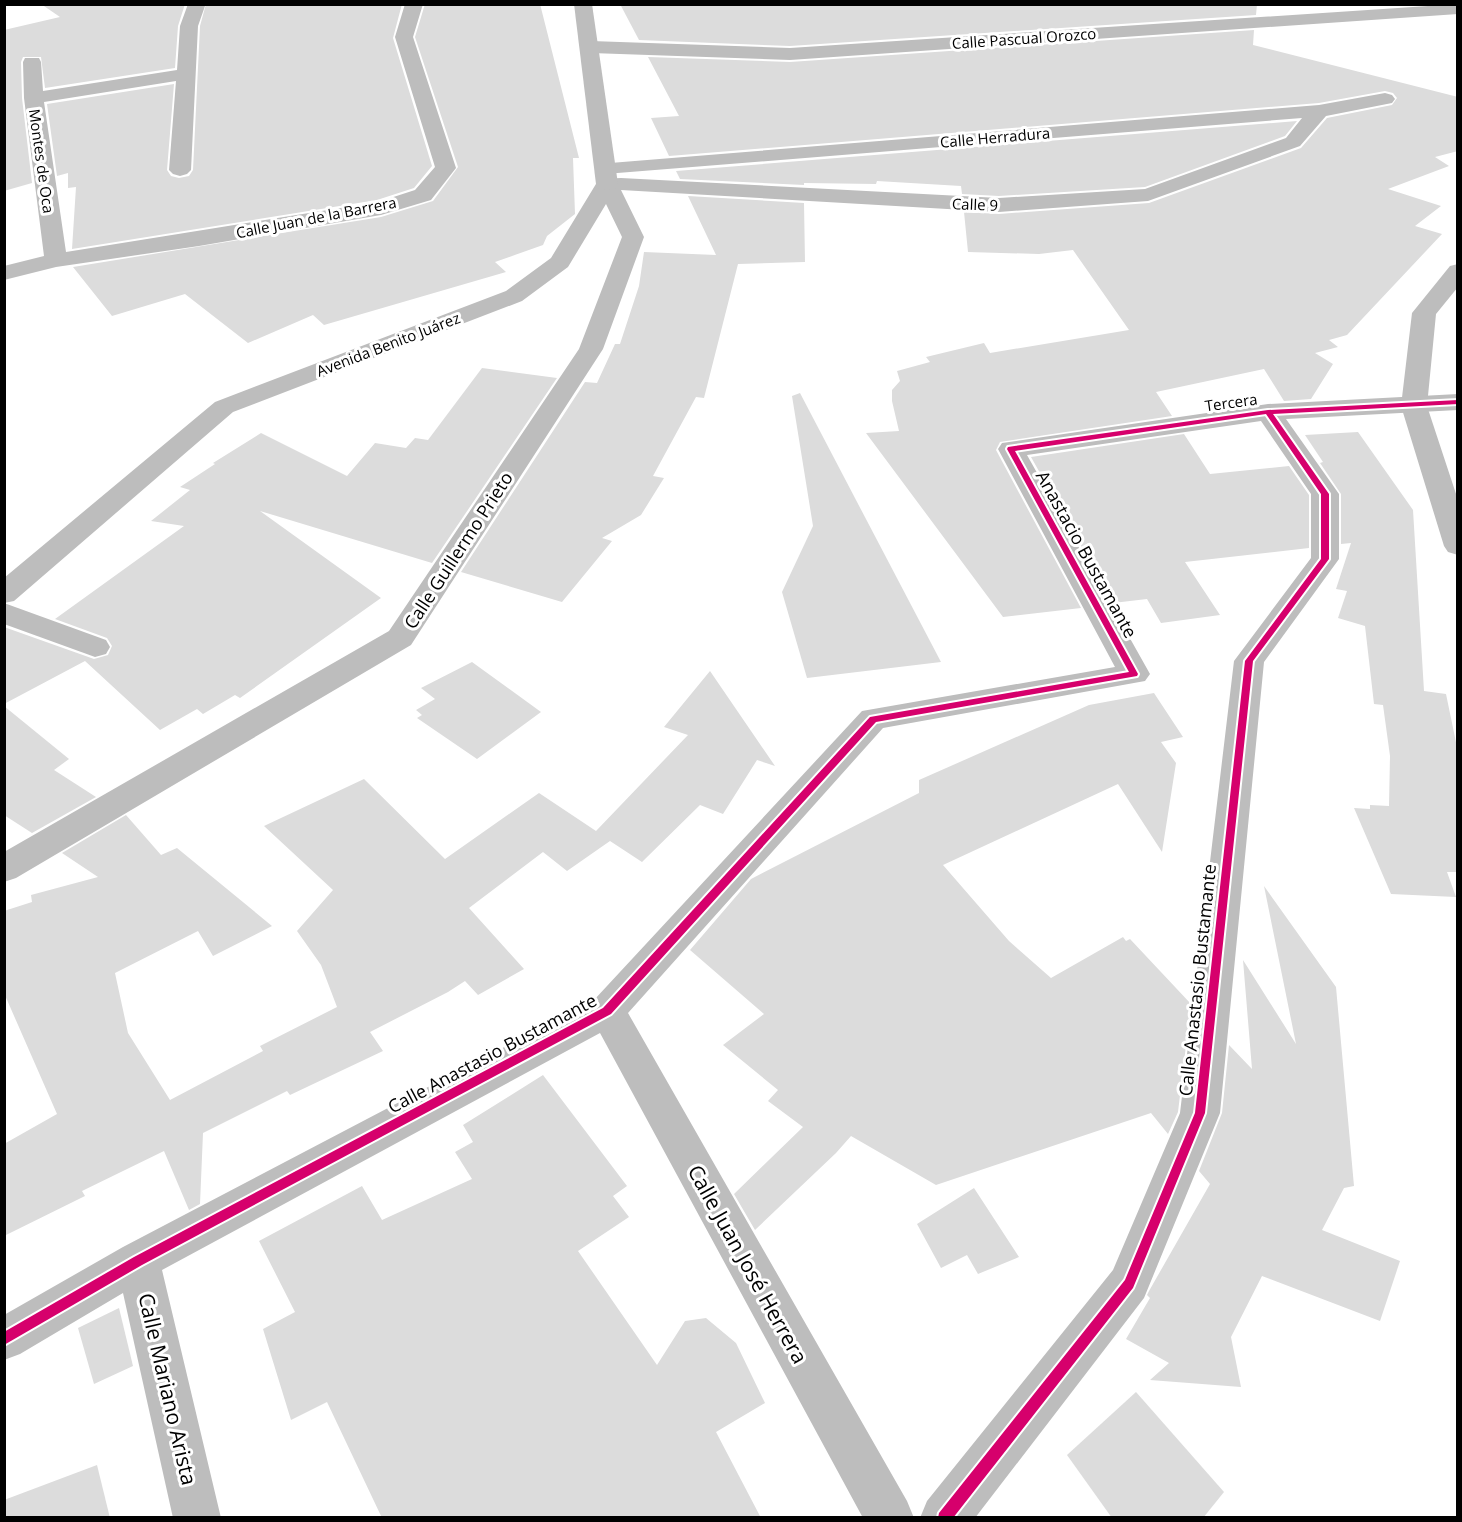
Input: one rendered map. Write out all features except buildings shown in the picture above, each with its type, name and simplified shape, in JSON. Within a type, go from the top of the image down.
[{"type":"street","name":"Calle Juan de la Barrera","points":[[4,273],[56,260],[199,239],[381,208],[423,195],[446,168],[404,37],[414,4]]},
{"type":"street","points":[[583,4],[591,47],[606,176]]},
{"type":"street","points":[[180,170],[189,26],[196,6]]},
{"type":"street","name":"Calle Pascual Orozco","points":[[591,47],[790,54],[1355,10],[1458,9]]},
{"type":"street","name":"Montes de Oca","points":[[32,62],[34,98],[56,260]]},
{"type":"street","points":[[34,98],[186,74]]},
{"type":"street","name":"Calle Herradura","points":[[606,176],[1318,111],[1385,99]]},
{"type":"street","name":"Calle 9","points":[[606,176],[999,205],[1148,195],[1293,142],[1318,111]]},
{"type":"street","name":"Avenida Benito Juárez","points":[[4,594],[224,407],[514,296],[560,262],[606,176]]},
{"type":"street","name":"Calle Guillermo Prieto","points":[[4,869],[400,638],[591,349],[633,237],[606,176]]},
{"type":"street","points":[[1458,271],[1424,313],[1414,406],[1458,546]]},
{"type":"street","name":"Tercera","points":[[1011,449],[1268,412],[1458,402]]},
{"type":"street","name":"Calle Anastasio Bustamante","points":[[944,1518],[1129,1284],[1200,1113],[1249,661],[1325,559],[1325,494],[1268,412]]},
{"type":"street","name":"Anastacio Bustamante","points":[[1011,449],[1134,674]]},
{"type":"street","points":[[4,613],[94,647]]},
{"type":"street","name":"Calle Anastasio Bustamante","points":[[4,1339],[138,1261],[607,1011],[873,719],[1134,674]]},
{"type":"street","name":"Calle Juan José Herrera","points":[[607,1011],[890,1518]]},
{"type":"street","name":"Calle Mariano Arista","points":[[138,1261],[197,1518]]},
{"type":"cycle path","points":[[4,1339],[138,1261],[607,1011],[873,719],[1134,674],[1011,449],[1268,412],[1458,402]]},
{"type":"cycle path","points":[[944,1518],[1129,1284],[1200,1113],[1249,661],[1325,559],[1325,494],[1268,412]]}]
